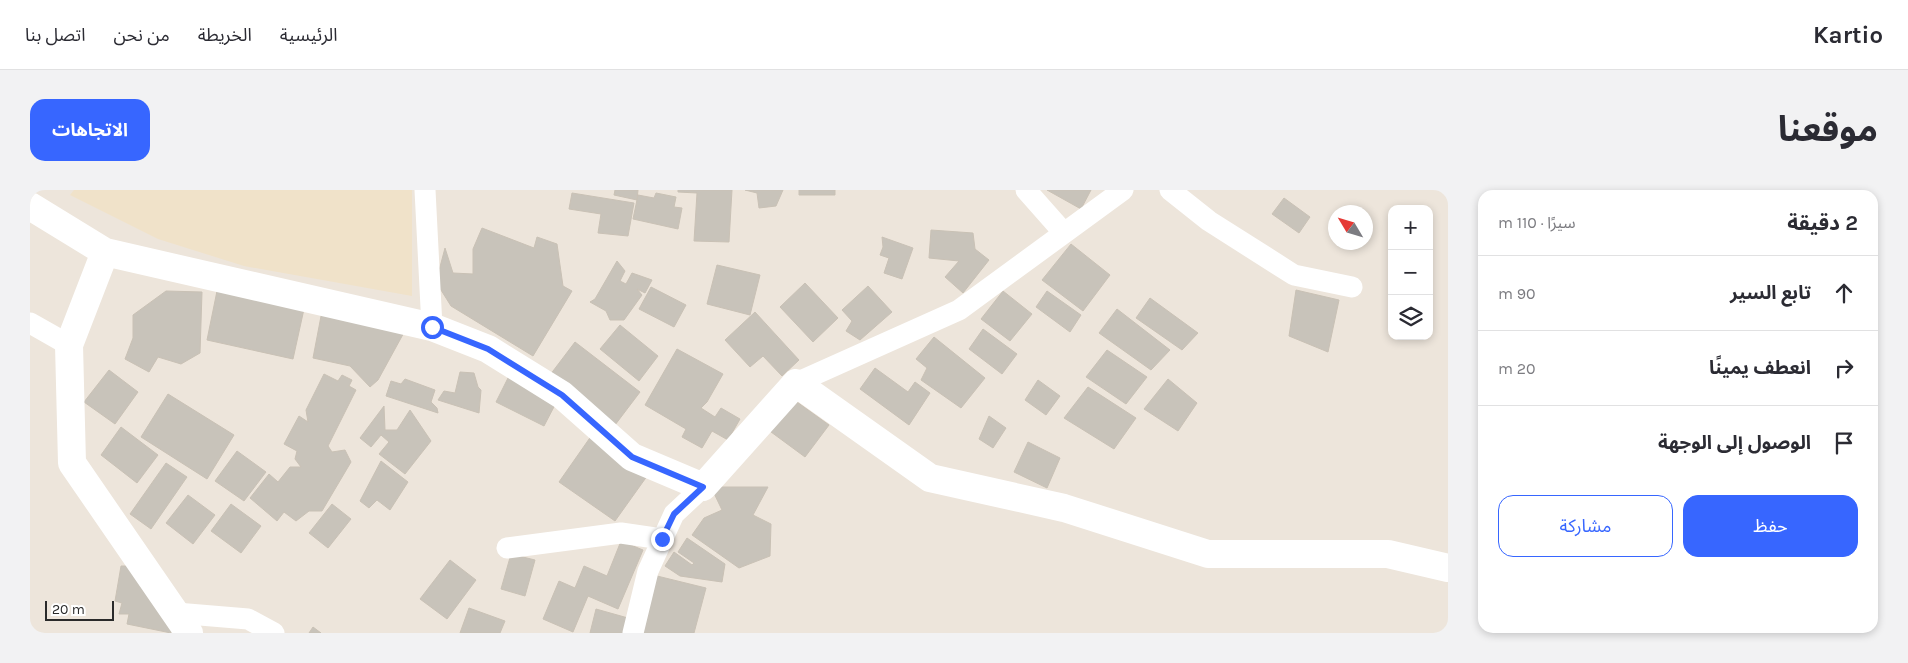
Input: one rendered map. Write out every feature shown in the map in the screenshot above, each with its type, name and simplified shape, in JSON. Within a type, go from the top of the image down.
[{"type":"street","points":[[425,190],[432,327]]},
{"type":"street","points":[[1026,190],[1064,233]]},
{"type":"street","points":[[632,633],[648,571],[674,514],[703,487],[796,383],[959,310],[1124,190]]},
{"type":"street","points":[[1170,190],[1209,221],[1294,275],[1352,287]]},
{"type":"street","points":[[30,206],[105,252],[432,327],[488,349],[562,395],[632,457],[703,487]]},
{"type":"street","points":[[105,252],[69,345],[72,462],[182,623],[248,619],[274,633]]},
{"type":"street","points":[[30,323],[69,345]]},
{"type":"street","points":[[796,383],[930,478],[1064,508],[1208,554],[1388,554],[1448,568]]},
{"type":"street","points":[[507,548],[621,533],[662,539]]},
{"type":"shaded area","points":[[74,190],[412,190],[412,296],[244,266],[158,239],[70,195]]},
{"type":"building","points":[[615,190],[638,190],[637,200],[614,195]]},
{"type":"building","points":[[678,190],[732,190],[729,242],[694,241],[697,193],[678,192]]},
{"type":"building","points":[[745,190],[783,190],[776,206],[759,208],[757,193]]},
{"type":"building","points":[[799,190],[835,190],[835,195],[799,195]]},
{"type":"building","points":[[1047,190],[1091,190],[1081,209]]},
{"type":"building","points":[[572,193],[634,203],[628,236],[598,233],[601,214],[569,209]]},
{"type":"building","points":[[656,193],[676,197],[674,207],[682,208],[678,229],[633,219],[638,195],[654,198]]},
{"type":"building","points":[[1284,198],[1310,217],[1299,233],[1272,214]]},
{"type":"building","points":[[482,228],[534,248],[537,237],[557,244],[563,286],[572,291],[533,356],[451,306],[436,282],[445,248],[453,273],[473,274],[473,249]]},
{"type":"building","points":[[931,230],[973,233],[975,249],[989,260],[963,293],[945,277],[959,261],[929,258]]},
{"type":"building","points":[[882,237],[913,248],[902,279],[884,273],[889,258],[880,255],[883,247]]},
{"type":"building","points":[[1071,244],[1110,275],[1083,311],[1042,280]]},
{"type":"building","points":[[617,261],[625,271],[620,281],[626,284],[632,273],[652,280],[645,293],[637,289],[642,295],[624,320],[610,320],[606,311],[590,302],[595,299]]},
{"type":"building","points":[[717,265],[760,275],[750,315],[707,304]]},
{"type":"building","points":[[805,283],[838,318],[813,342],[780,307]]},
{"type":"building","points":[[868,286],[892,312],[860,340],[846,331],[852,321],[842,310]]},
{"type":"building","points":[[651,287],[686,305],[674,327],[639,309]]},
{"type":"building","points":[[1296,290],[1339,300],[1328,352],[1289,336]]},
{"type":"building","points":[[166,291],[202,292],[200,353],[181,364],[158,357],[149,372],[125,359],[133,338],[133,315]]},
{"type":"building","points":[[217,291],[304,309],[293,359],[207,340]]},
{"type":"building","points":[[1003,291],[1032,314],[1010,341],[981,319]]},
{"type":"building","points":[[1047,291],[1081,315],[1070,332],[1036,307]]},
{"type":"building","points":[[1150,298],[1198,333],[1182,350],[1136,318]]},
{"type":"building","points":[[1117,309],[1170,350],[1151,370],[1099,333]]},
{"type":"building","points":[[322,311],[407,327],[378,380],[370,387],[350,366],[313,358]]},
{"type":"building","points":[[755,312],[799,360],[782,376],[763,356],[750,367],[725,340]]},
{"type":"building","points":[[620,325],[658,356],[639,381],[600,349]]},
{"type":"building","points":[[983,329],[1017,354],[1002,374],[969,349]]},
{"type":"building","points":[[934,337],[985,378],[961,408],[921,380],[927,368],[916,359]]},
{"type":"building","points":[[575,342],[640,392],[615,425],[550,375]]},
{"type":"building","points":[[677,349],[723,374],[707,402],[701,408],[715,417],[721,408],[740,419],[728,440],[712,431],[702,448],[682,437],[686,429],[645,405]]},
{"type":"building","points":[[1107,350],[1147,377],[1126,404],[1086,377]]},
{"type":"building","points":[[875,368],[908,392],[915,382],[930,393],[909,425],[860,389]]},
{"type":"building","points":[[109,370],[138,392],[115,424],[84,402]]},
{"type":"building","points":[[460,372],[474,373],[478,387],[481,390],[479,413],[438,400],[444,391],[455,393]]},
{"type":"building","points":[[324,374],[338,381],[342,375],[352,380],[349,386],[356,390],[328,446],[332,452],[345,450],[351,462],[322,511],[309,511],[296,521],[284,512],[277,521],[250,498],[269,474],[278,482],[290,467],[301,467],[295,459],[297,451],[284,444],[299,416],[308,422],[306,410]]},
{"type":"building","points":[[509,376],[557,401],[544,426],[496,402]]},
{"type":"building","points":[[405,379],[435,390],[431,402],[437,408],[438,413],[386,396],[391,381],[401,384]]},
{"type":"building","points":[[1168,379],[1197,403],[1178,431],[1144,409]]},
{"type":"building","points":[[1038,380],[1060,396],[1046,415],[1025,400]]},
{"type":"building","points":[[1088,387],[1136,418],[1114,449],[1064,418]]},
{"type":"building","points":[[168,394],[234,435],[207,479],[141,437]]},
{"type":"building","points":[[790,397],[829,425],[805,457],[767,429]]},
{"type":"building","points":[[384,406],[385,430],[397,430],[410,410],[431,441],[405,474],[379,454],[389,442],[381,435],[371,447],[360,438]]},
{"type":"building","points":[[989,416],[1006,428],[993,448],[979,439]]},
{"type":"building","points":[[121,427],[158,455],[137,483],[101,455]]},
{"type":"building","points":[[594,432],[650,472],[615,521],[559,482]]},
{"type":"building","points":[[1028,442],[1060,458],[1047,488],[1014,472]]},
{"type":"building","points":[[237,451],[266,472],[244,501],[215,481]]},
{"type":"building","points":[[381,461],[408,482],[390,510],[377,500],[369,508],[360,501]]},
{"type":"building","points":[[166,463],[187,477],[151,529],[130,514]]},
{"type":"building","points":[[711,487],[768,487],[753,515],[771,524],[770,556],[739,568],[692,535],[704,518],[722,510]]},
{"type":"building","points":[[188,495],[215,515],[193,544],[166,523]]},
{"type":"building","points":[[231,504],[261,526],[241,553],[211,531]]},
{"type":"building","points":[[332,504],[351,519],[328,548],[309,533]]},
{"type":"building","points":[[687,538],[725,564],[722,582],[680,576],[665,566],[674,552],[692,565],[694,563],[678,552]]},
{"type":"building","points":[[621,541],[643,550],[618,609],[588,596],[573,632],[543,619],[559,581],[575,588],[584,566],[607,576]]},
{"type":"building","points":[[511,554],[535,560],[525,596],[501,589]]},
{"type":"building","points":[[450,560],[476,580],[447,619],[420,599]]},
{"type":"building","points":[[121,566],[136,566],[174,618],[171,633],[127,624],[129,614],[119,614],[122,603],[115,601]]},
{"type":"building","points":[[653,575],[706,588],[694,633],[639,633]]},
{"type":"building","points":[[469,608],[505,621],[500,633],[460,633]]},
{"type":"building","points":[[596,609],[628,618],[625,633],[590,633]]},
{"type":"building","points":[[313,627],[321,633],[309,633]]},
{"type":"route","points":[[432,327],[488,349],[562,395],[632,457],[703,487],[674,514],[662,539]]}]
